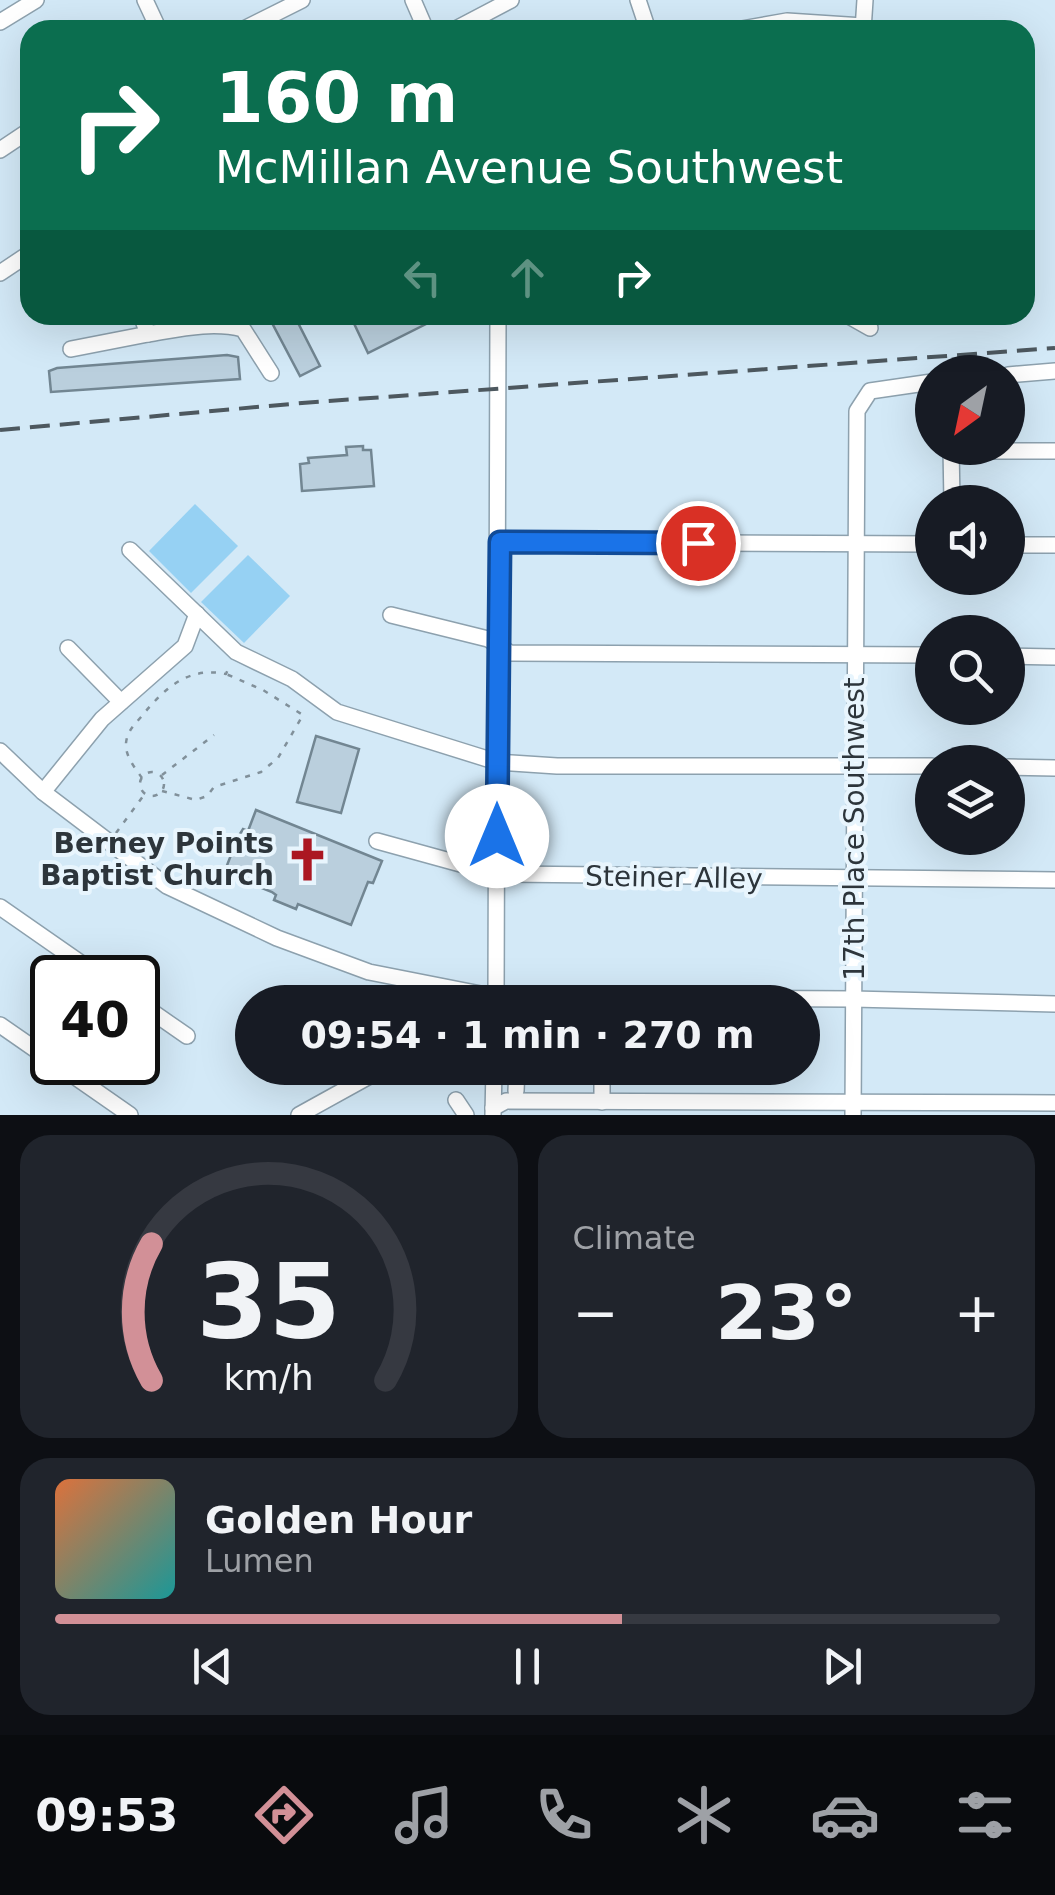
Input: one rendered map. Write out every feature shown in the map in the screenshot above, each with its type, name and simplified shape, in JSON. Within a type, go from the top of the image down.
[{"type":"street","points":[[0,22],[36,0]]},
{"type":"street","points":[[262,20],[302,0]]},
{"type":"street","points":[[473,20],[510,0]]},
{"type":"street","points":[[71,349],[138,325]]},
{"type":"street","points":[[186,325],[229,325]]},
{"type":"street","points":[[241,325],[272,373]]},
{"type":"street","points":[[494,985],[500,542],[498,325]]},
{"type":"street","points":[[865,325],[870,328]]},
{"type":"street","points":[[1025,374],[1055,372]]},
{"type":"street","name":"17th Place Southwest","points":[[853,1109],[857,411],[870,391],[915,384]]},
{"type":"street","points":[[1025,450],[1055,451]]},
{"type":"street","points":[[500,542],[915,544]]},
{"type":"street","points":[[1025,545],[1055,545]]},
{"type":"street","points":[[130,550],[236,652],[292,679],[337,712],[497,762],[557,766],[915,766]]},
{"type":"street","points":[[43,792],[79,745],[184,646],[197,614]]},
{"type":"street","points":[[391,615],[488,639],[510,653],[915,656]]},
{"type":"street","points":[[68,648],[121,702]]},
{"type":"street","points":[[1025,656],[1055,657]]},
{"type":"street","points":[[0,752],[43,792],[167,886],[278,938],[369,972],[425,985]]},
{"type":"street","points":[[1025,767],[1055,768]]},
{"type":"street","name":"Steiner Alley","points":[[377,841],[497,874],[1055,880]]},
{"type":"street","points":[[0,907],[69,955]]},
{"type":"street","points":[[820,999],[1055,1004]]},
{"type":"street","points":[[160,1017],[187,1036]]},
{"type":"street","points":[[0,1025],[30,1046]]},
{"type":"street","points":[[86,1085],[130,1115]]},
{"type":"street","points":[[298,1115],[353,1085]]},
{"type":"street","points":[[493,1112],[494,1085]]},
{"type":"street","points":[[516,1085],[516,1092]]},
{"type":"street","points":[[602,1085],[602,1102]]},
{"type":"street","points":[[456,1100],[466,1115]]},
{"type":"street","points":[[493,1112],[506,1102],[853,1109],[1055,1103]]},
{"type":"path","points":[[226,674],[236,652]]},
{"type":"path","points":[[145,794],[142,778],[126,752],[126,739],[161,692],[177,681],[209,670],[226,674],[264,690],[304,715],[278,758],[261,772],[214,787],[207,796],[196,800],[162,790]]},
{"type":"path","points":[[161,776],[214,735]]},
{"type":"path","points":[[142,778],[148,772],[161,776]]},
{"type":"path","points":[[145,794],[156,795],[162,790],[161,776]]},
{"type":"path","points":[[109,842],[145,794]]},
{"type":"shaded area","points":[[195,504],[238,546],[191,593],[149,551]]},
{"type":"shaded area","points":[[248,555],[290,596],[244,643],[201,602]]},
{"type":"building","points":[[273,325],[299,325],[320,366],[300,376]]},
{"type":"building","points":[[355,325],[424,325],[368,353]]},
{"type":"building","points":[[238,357],[240,379],[51,392],[49,371],[57,368]]},
{"type":"building","points":[[363,446],[363,450],[371,450],[374,486],[302,491],[300,464],[309,463],[308,458],[347,455],[346,447]]},
{"type":"building","points":[[316,736],[359,749],[341,813],[297,802]]},
{"type":"building","points":[[256,810],[382,861],[373,883],[368,882],[351,925],[298,904],[296,909],[274,900],[276,895],[272,892],[224,873],[238,837],[243,829],[248,831]]},
{"type":"railway","points":[[0,430],[302,403],[1055,348]]},
{"type":"place","name":"Berney Points Baptist Church","points":[[307,859]]},
{"type":"route","points":[[497,836],[500,542],[698,543]]}]
